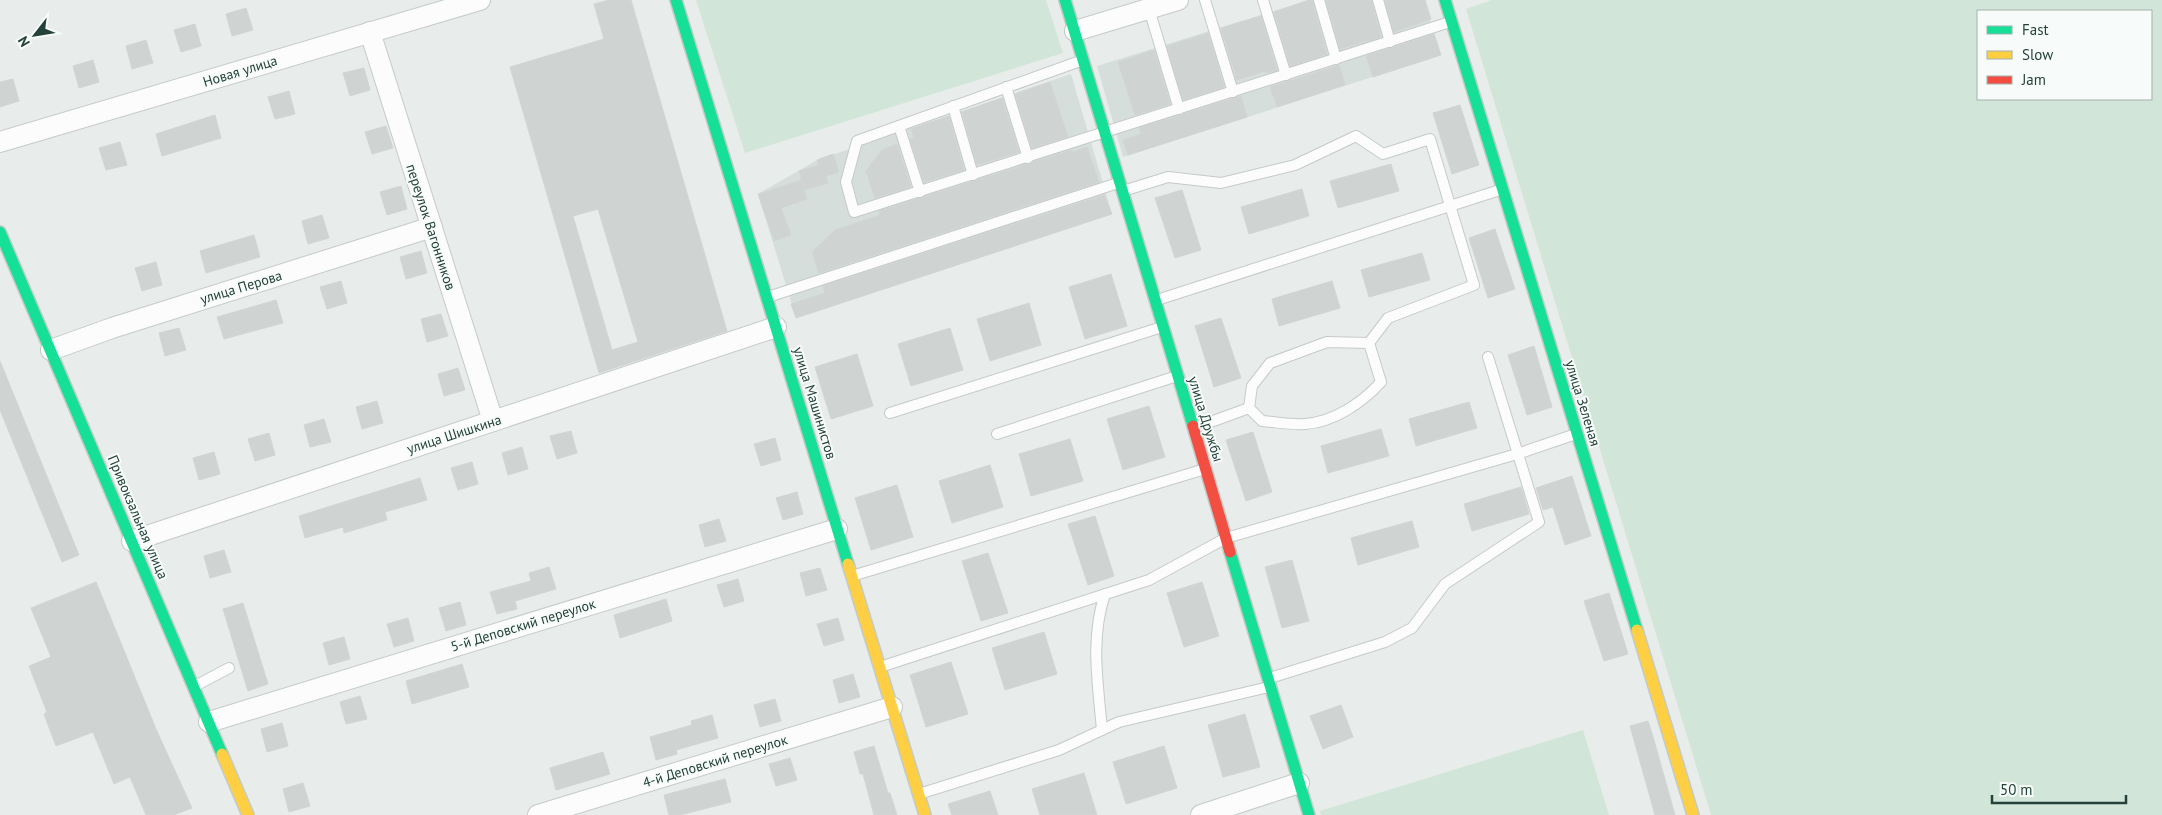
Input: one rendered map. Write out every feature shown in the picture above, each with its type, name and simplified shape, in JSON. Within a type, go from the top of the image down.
[{"type":"street","name":"Новая улица","points":[[0,142],[480,0]]},
{"type":"street","name":"улица Машинистов","points":[[676,0],[925,815]]},
{"type":"street","name":"улица Дружбы","points":[[1065,0],[1309,815]]},
{"type":"street","points":[[1075,30],[1178,0]]},
{"type":"street","name":"улица Зеленая","points":[[1445,0],[1693,815]]},
{"type":"street","name":"переулок Вагонников","points":[[370,32],[493,421]]},
{"type":"street","name":"улица Перова","points":[[50,350],[112,328],[432,227]]},
{"type":"street","name":"Привокзальная улица","points":[[0,232],[248,815]]},
{"type":"street","name":"улица Шишкина","points":[[132,541],[776,327]]},
{"type":"street","name":"5-й Деповский переулок","points":[[209,722],[837,529]]},
{"type":"street","name":"4-й Деповский переулок","points":[[538,815],[892,707]]},
{"type":"street","points":[[1200,815],[1299,783]]},
{"type":"lane","points":[[1205,0],[1233,92]]},
{"type":"lane","points":[[1263,0],[1286,75]]},
{"type":"lane","points":[[1319,0],[1336,59]]},
{"type":"lane","points":[[1378,0],[1390,42]]},
{"type":"lane","points":[[1149,8],[1179,109]]},
{"type":"lane","points":[[1084,59],[857,141],[846,182],[854,212],[1452,22]]},
{"type":"lane","points":[[1006,88],[1028,158]]},
{"type":"lane","points":[[952,106],[973,175]]},
{"type":"lane","points":[[899,126],[920,192]]},
{"type":"lane","points":[[767,297],[1122,187],[1168,177],[1221,183],[1295,164],[1356,136],[1383,154],[1430,139],[1474,285],[1388,318],[1369,344]]},
{"type":"lane","points":[[1156,301],[1504,189]]},
{"type":"lane","points":[[890,413],[1163,327]]},
{"type":"lane","points":[[1249,408],[1252,386],[1270,363],[1327,342],[1369,344]]},
{"type":"lane","points":[[1249,408],[1262,421],[1306,424],[1336,416],[1366,399],[1381,382],[1369,344]]},
{"type":"lane","points":[[918,794],[1060,750],[1119,722],[1269,682],[1385,642],[1412,628],[1446,584],[1539,522],[1488,357]]},
{"type":"lane","points":[[997,434],[1178,376]]},
{"type":"lane","points":[[1193,428],[1249,408]]},
{"type":"lane","points":[[880,667],[1149,580],[1226,538],[1517,454],[1577,434]]},
{"type":"lane","points":[[852,576],[1206,469]]},
{"type":"lane","points":[[1102,730],[1095,642],[1098,614],[1105,594]]},
{"type":"lane","points":[[194,686],[229,668]]},
{"type":"shaded area","points":[[1309,0],[1424,0],[1441,55],[1123,157],[1097,66]]},
{"type":"shaded area","points":[[1071,74],[1112,214],[796,318],[758,194],[817,160]]},
{"type":"green space","points":[[696,0],[1046,0],[1063,53],[745,153]]},
{"type":"green space","points":[[1492,0],[2162,0],[2162,815],[1711,815],[1466,9]]},
{"type":"green space","points":[[1583,730],[1609,815],[1321,815],[1320,811]]},
{"type":"building","points":[[609,0],[631,0],[727,331],[599,373],[510,67],[604,39],[594,4]],"holes":[[[598,209],[638,342],[612,350],[573,216]]]},
{"type":"building","points":[[1312,0],[1327,54],[1290,66],[1274,12]]},
{"type":"building","points":[[1326,0],[1371,0],[1381,37],[1340,49]]},
{"type":"building","points":[[1385,0],[1425,0],[1431,19],[1394,32]]},
{"type":"building","points":[[246,8],[253,30],[232,36],[226,14]]},
{"type":"building","points":[[1261,16],[1277,70],[1266,73],[1265,71],[1237,80],[1221,28]]},
{"type":"building","points":[[195,24],[201,46],[181,52],[174,30]]},
{"type":"building","points":[[1208,33],[1224,87],[1183,100],[1167,46]]},
{"type":"building","points":[[1434,34],[1441,55],[1373,77],[1366,56]]},
{"type":"building","points":[[146,40],[153,63],[132,69],[126,46]]},
{"type":"building","points":[[1154,50],[1170,104],[1135,115],[1118,62]]},
{"type":"building","points":[[93,60],[99,82],[79,88],[73,66]]},
{"type":"building","points":[[1339,65],[1345,85],[1277,107],[1270,87]]},
{"type":"building","points":[[364,68],[370,90],[350,96],[343,73]]},
{"type":"building","points":[[13,79],[19,101],[0,107],[0,82]]},
{"type":"building","points":[[1050,82],[1068,137],[1032,148],[1015,94]]},
{"type":"building","points":[[289,91],[295,114],[275,119],[268,97]]},
{"type":"building","points":[[1241,96],[1247,117],[1128,155],[1123,140],[1141,134],[1139,128]]},
{"type":"building","points":[[1002,98],[1019,152],[977,165],[962,112]]},
{"type":"building","points":[[1460,105],[1479,165],[1452,174],[1433,113]]},
{"type":"building","points":[[215,115],[221,138],[162,156],[156,134]]},
{"type":"building","points":[[949,116],[964,170],[924,182],[910,139],[914,137],[911,129]]},
{"type":"building","points":[[386,126],[393,148],[372,154],[365,132]]},
{"type":"building","points":[[120,142],[127,165],[106,170],[99,148]]},
{"type":"building","points":[[897,144],[911,187],[875,198],[866,171],[882,150]]},
{"type":"building","points":[[1087,147],[1099,182],[819,273],[812,252],[835,230],[880,215],[879,211],[1072,150],[1073,152]]},
{"type":"building","points":[[833,154],[839,172],[826,176],[828,183],[805,190],[799,171],[819,165],[817,160]]},
{"type":"building","points":[[1391,164],[1399,191],[1338,208],[1330,181]]},
{"type":"building","points":[[801,180],[807,199],[781,208],[791,235],[774,241],[758,194]]},
{"type":"building","points":[[401,186],[407,209],[387,215],[380,192]]},
{"type":"building","points":[[1302,189],[1309,216],[1249,234],[1241,207]]},
{"type":"building","points":[[1182,190],[1201,250],[1175,258],[1155,198]]},
{"type":"building","points":[[1104,195],[1112,214],[796,318],[791,304],[825,293],[823,286]]},
{"type":"building","points":[[322,215],[329,238],[308,244],[302,221]]},
{"type":"building","points":[[1495,229],[1515,289],[1488,298],[1469,238]]},
{"type":"building","points":[[254,235],[260,257],[206,273],[200,251]]},
{"type":"building","points":[[421,251],[427,273],[406,279],[400,257]]},
{"type":"building","points":[[1422,253],[1430,280],[1369,297],[1361,270]]},
{"type":"building","points":[[156,262],[162,285],[142,291],[135,268]]},
{"type":"building","points":[[1111,274],[1127,326],[1085,339],[1069,287]]},
{"type":"building","points":[[341,281],[347,303],[327,309],[320,287]]},
{"type":"building","points":[[1332,281],[1340,308],[1279,326],[1272,299]]},
{"type":"building","points":[[276,300],[283,323],[224,339],[217,317]]},
{"type":"building","points":[[1029,303],[1041,345],[990,361],[977,319]]},
{"type":"building","points":[[441,314],[448,336],[427,342],[421,319]]},
{"type":"building","points":[[1221,318],[1241,378],[1214,387],[1195,326]]},
{"type":"building","points":[[179,328],[186,350],[165,356],[159,333]]},
{"type":"building","points":[[950,328],[963,370],[911,386],[898,344]]},
{"type":"building","points":[[1534,346],[1552,407],[1527,415],[1508,355]]},
{"type":"building","points":[[857,354],[873,406],[831,419],[815,367]]},
{"type":"building","points":[[0,361],[79,555],[62,562],[0,410]]},
{"type":"building","points":[[458,368],[465,390],[444,396],[438,374]]},
{"type":"building","points":[[377,401],[383,423],[362,429],[356,407]]},
{"type":"building","points":[[1469,402],[1477,428],[1416,446],[1409,419]]},
{"type":"building","points":[[1149,406],[1165,457],[1123,470],[1107,419]]},
{"type":"building","points":[[324,419],[331,442],[310,447],[304,425]]},
{"type":"building","points":[[1381,429],[1389,456],[1328,473],[1321,446]]},
{"type":"building","points":[[571,431],[577,453],[557,459],[550,436]]},
{"type":"building","points":[[1253,432],[1272,492],[1246,501],[1226,440]]},
{"type":"building","points":[[269,433],[275,455],[255,461],[248,439]]},
{"type":"building","points":[[775,438],[781,460],[761,466],[754,444]]},
{"type":"building","points":[[1070,439],[1083,481],[1031,496],[1019,454]]},
{"type":"building","points":[[522,447],[528,469],[508,475],[502,453]]},
{"type":"building","points":[[214,452],[220,474],[199,480],[193,458]]},
{"type":"building","points":[[472,462],[478,484],[458,490],[451,468]]},
{"type":"building","points":[[990,465],[1003,507],[952,523],[939,481]]},
{"type":"building","points":[[1572,476],[1591,536],[1565,545],[1553,507],[1543,510],[1536,488]]},
{"type":"building","points":[[420,478],[427,500],[385,512],[387,520],[344,533],[343,527],[305,538],[299,516]]},
{"type":"building","points":[[897,485],[913,537],[871,550],[855,498]]},
{"type":"building","points":[[1521,487],[1529,514],[1472,531],[1464,504]]},
{"type":"building","points":[[797,492],[803,514],[783,520],[776,498]]},
{"type":"building","points":[[1095,516],[1114,576],[1088,585],[1068,524]]},
{"type":"building","points":[[719,519],[726,541],[705,547],[699,525]]},
{"type":"building","points":[[1412,521],[1419,547],[1358,565],[1351,538]]},
{"type":"building","points":[[224,550],[231,572],[210,578],[204,556]]},
{"type":"building","points":[[988,553],[1008,613],[981,621],[962,561]]},
{"type":"building","points":[[1292,560],[1309,621],[1282,628],[1265,567]]},
{"type":"building","points":[[549,567],[556,589],[515,601],[517,609],[497,614],[490,592],[531,581],[529,573]]},
{"type":"building","points":[[820,568],[827,590],[806,596],[800,573]]},
{"type":"building","points":[[738,579],[744,601],[724,607],[717,585]]},
{"type":"building","points":[[96,582],[156,729],[192,808],[174,815],[146,815],[130,777],[114,784],[93,732],[56,746],[44,714],[47,712],[29,666],[51,657],[31,608]]},
{"type":"building","points":[[1202,582],[1219,636],[1184,647],[1167,593]]},
{"type":"building","points":[[1609,593],[1628,654],[1604,661],[1584,601]]},
{"type":"building","points":[[666,599],[672,621],[620,638],[614,615]]},
{"type":"building","points":[[460,602],[466,625],[446,631],[439,608]]},
{"type":"building","points":[[243,603],[268,684],[248,691],[223,609]]},
{"type":"building","points":[[408,618],[414,641],[394,647],[387,624]]},
{"type":"building","points":[[838,618],[844,640],[824,646],[817,624]]},
{"type":"building","points":[[1044,632],[1057,674],[1005,690],[992,648]]},
{"type":"building","points":[[344,637],[350,659],[329,665],[323,643]]},
{"type":"building","points":[[951,662],[968,714],[926,727],[910,675]]},
{"type":"building","points":[[462,664],[469,687],[412,704],[406,681]]},
{"type":"building","points":[[853,674],[860,697],[839,703],[833,680]]},
{"type":"building","points":[[360,696],[367,719],[346,724],[340,702]]},
{"type":"building","points":[[775,699],[781,721],[760,727],[754,705]]},
{"type":"building","points":[[1341,705],[1353,737],[1323,749],[1310,716]]},
{"type":"building","points":[[1245,714],[1260,767],[1223,777],[1208,725]]},
{"type":"building","points":[[712,715],[718,738],[676,750],[677,754],[656,760],[650,737],[692,725],[691,721]]},
{"type":"building","points":[[1648,721],[1675,815],[1655,815],[1630,726]]},
{"type":"building","points":[[282,723],[288,746],[267,752],[261,729]]},
{"type":"building","points":[[874,746],[888,793],[890,793],[897,815],[874,815],[863,774],[860,774],[854,752]]},
{"type":"building","points":[[1164,746],[1177,788],[1126,804],[1113,762]]},
{"type":"building","points":[[603,752],[610,774],[556,790],[550,768]]},
{"type":"building","points":[[790,758],[797,780],[776,786],[769,764]]},
{"type":"building","points":[[1084,773],[1097,815],[1040,815],[1032,789]]},
{"type":"building","points":[[725,779],[731,802],[680,815],[669,815],[664,795]]},
{"type":"building","points":[[303,783],[310,806],[289,812],[283,789]]},
{"type":"building","points":[[990,791],[998,815],[952,815],[948,804]]},
{"type":"traffic: fast","points":[[676,0],[848,564]]},
{"type":"traffic: fast","points":[[1065,0],[1193,426]]},
{"type":"traffic: fast","points":[[1445,0],[1637,630]]},
{"type":"traffic: fast","points":[[0,232],[222,754]]},
{"type":"traffic: fast","points":[[1230,552],[1309,815]]},
{"type":"traffic: slow","points":[[848,564],[925,815]]},
{"type":"traffic: slow","points":[[1637,630],[1693,815]]},
{"type":"traffic: slow","points":[[222,754],[248,815]]},
{"type":"traffic: jam","points":[[1193,426],[1230,552]]}]
